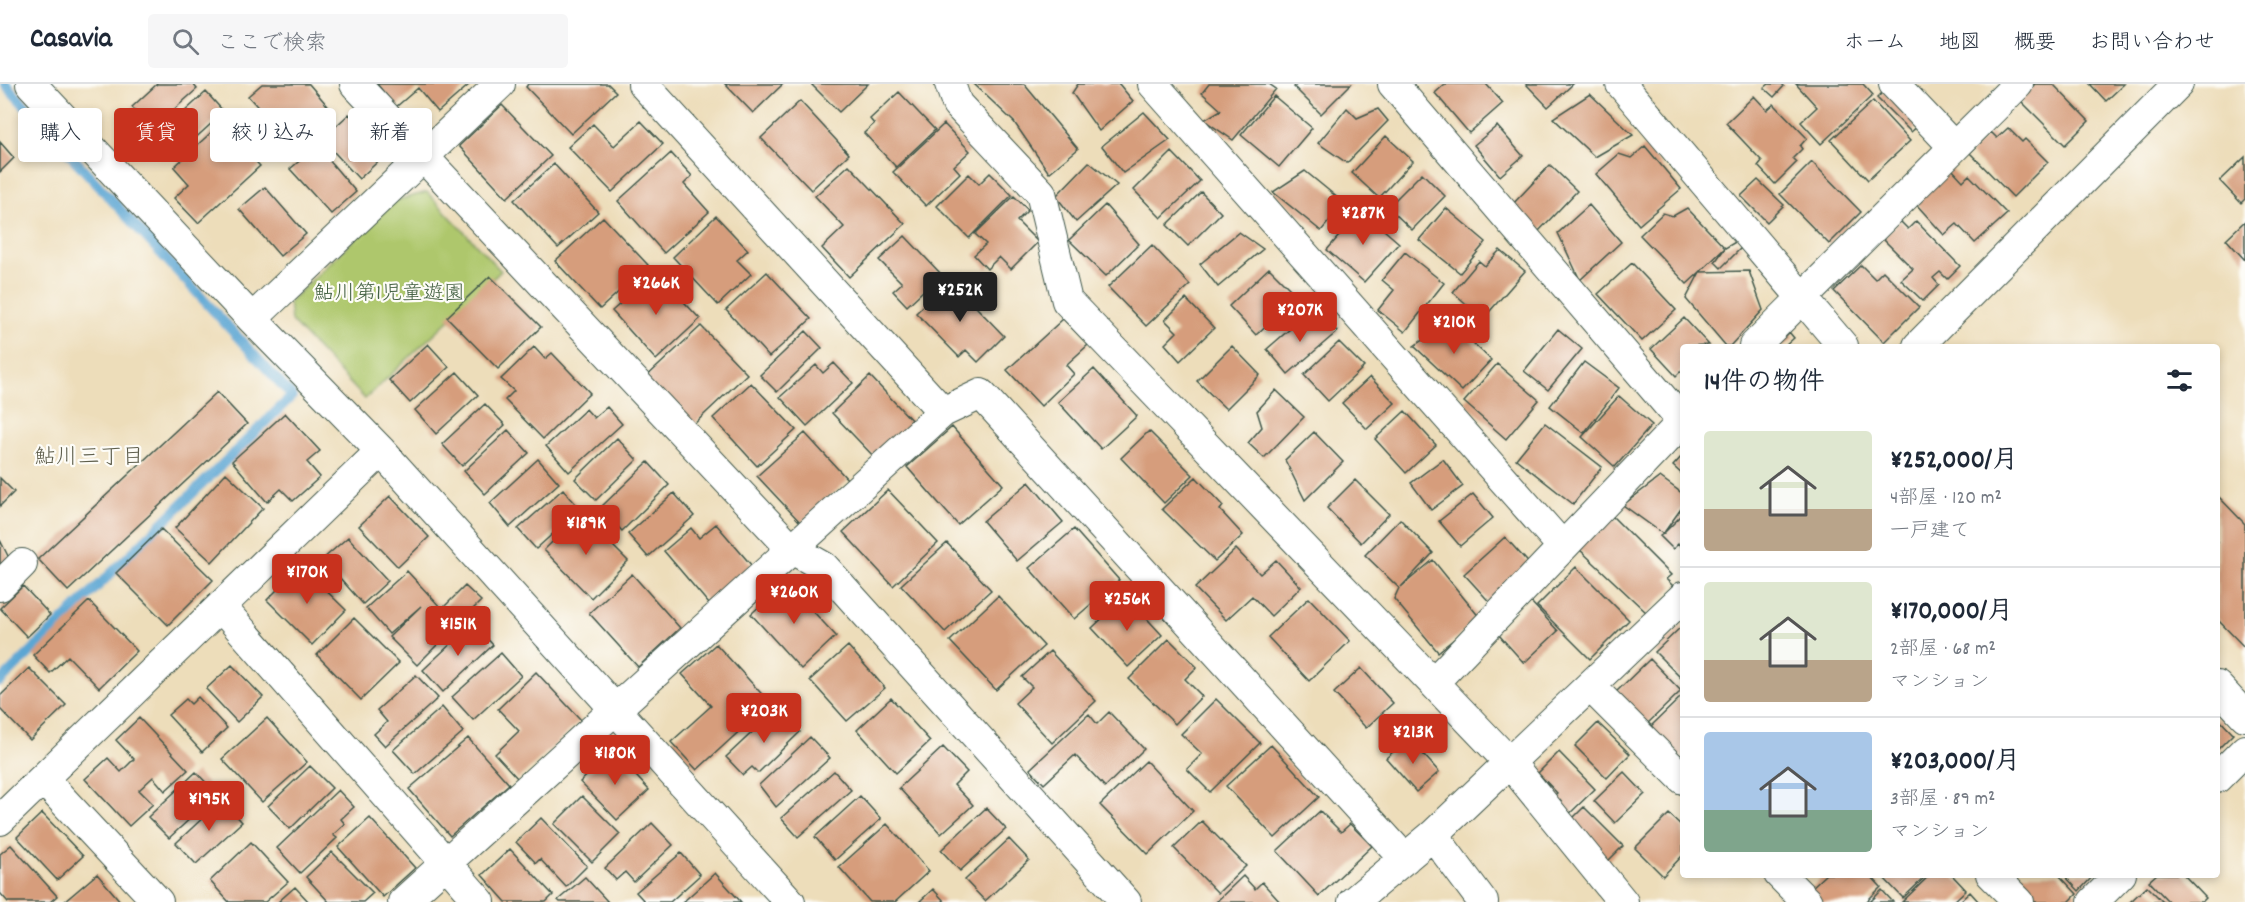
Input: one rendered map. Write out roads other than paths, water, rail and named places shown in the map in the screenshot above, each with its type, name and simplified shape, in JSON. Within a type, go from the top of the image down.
[{"type":"street","points":[[31,84],[252,319],[381,451],[618,709],[790,902]]},
{"type":"street","points":[[355,84],[377,108]]},
{"type":"street","points":[[432,148],[500,84]]},
{"type":"street","points":[[643,84],[943,412]]},
{"type":"street","points":[[950,84],[957,104],[1041,193],[1067,301],[1510,764],[1623,902]]},
{"type":"street","points":[[1153,84],[1562,546]]},
{"type":"street","points":[[1393,84],[1680,418]]},
{"type":"street","points":[[1621,84],[1841,344]]},
{"type":"street","points":[[1894,84],[1954,147]]},
{"type":"street","points":[[1756,344],[2018,84]]},
{"type":"street","points":[[1920,344],[2178,84]]},
{"type":"street","points":[[252,319],[417,162]]},
{"type":"street","points":[[427,162],[792,549],[824,567],[1126,902]]},
{"type":"street","points":[[403,902],[943,412],[981,394],[1405,859]]},
{"type":"street","points":[[1434,682],[1680,424]]},
{"type":"street","points":[[0,820],[381,451]]},
{"type":"street","points":[[0,585],[22,564]]},
{"type":"street","points":[[1353,902],[1433,835],[1510,764],[1680,600]]},
{"type":"street","points":[[221,607],[480,902]]},
{"type":"street","points":[[1591,687],[1680,776]]},
{"type":"street","points":[[2220,689],[2245,716]]},
{"type":"street","points":[[2220,775],[2245,750]]},
{"type":"street","points":[[43,779],[158,902]]},
{"type":"street","points":[[1433,835],[1483,902]]},
{"type":"street","points":[[1783,878],[1807,902]]},
{"type":"street","points":[[1995,878],[2019,902]]},
{"type":"street","points":[[2094,902],[2117,878]]},
{"type":"waterway","points":[[0,682],[292,396],[5,84]]},
{"type":"district","name":"鮎川三丁目","points":[[89,455]]},
{"type":"park label","name":"鮎川第1児童遊園","points":[[389,292]]}]
